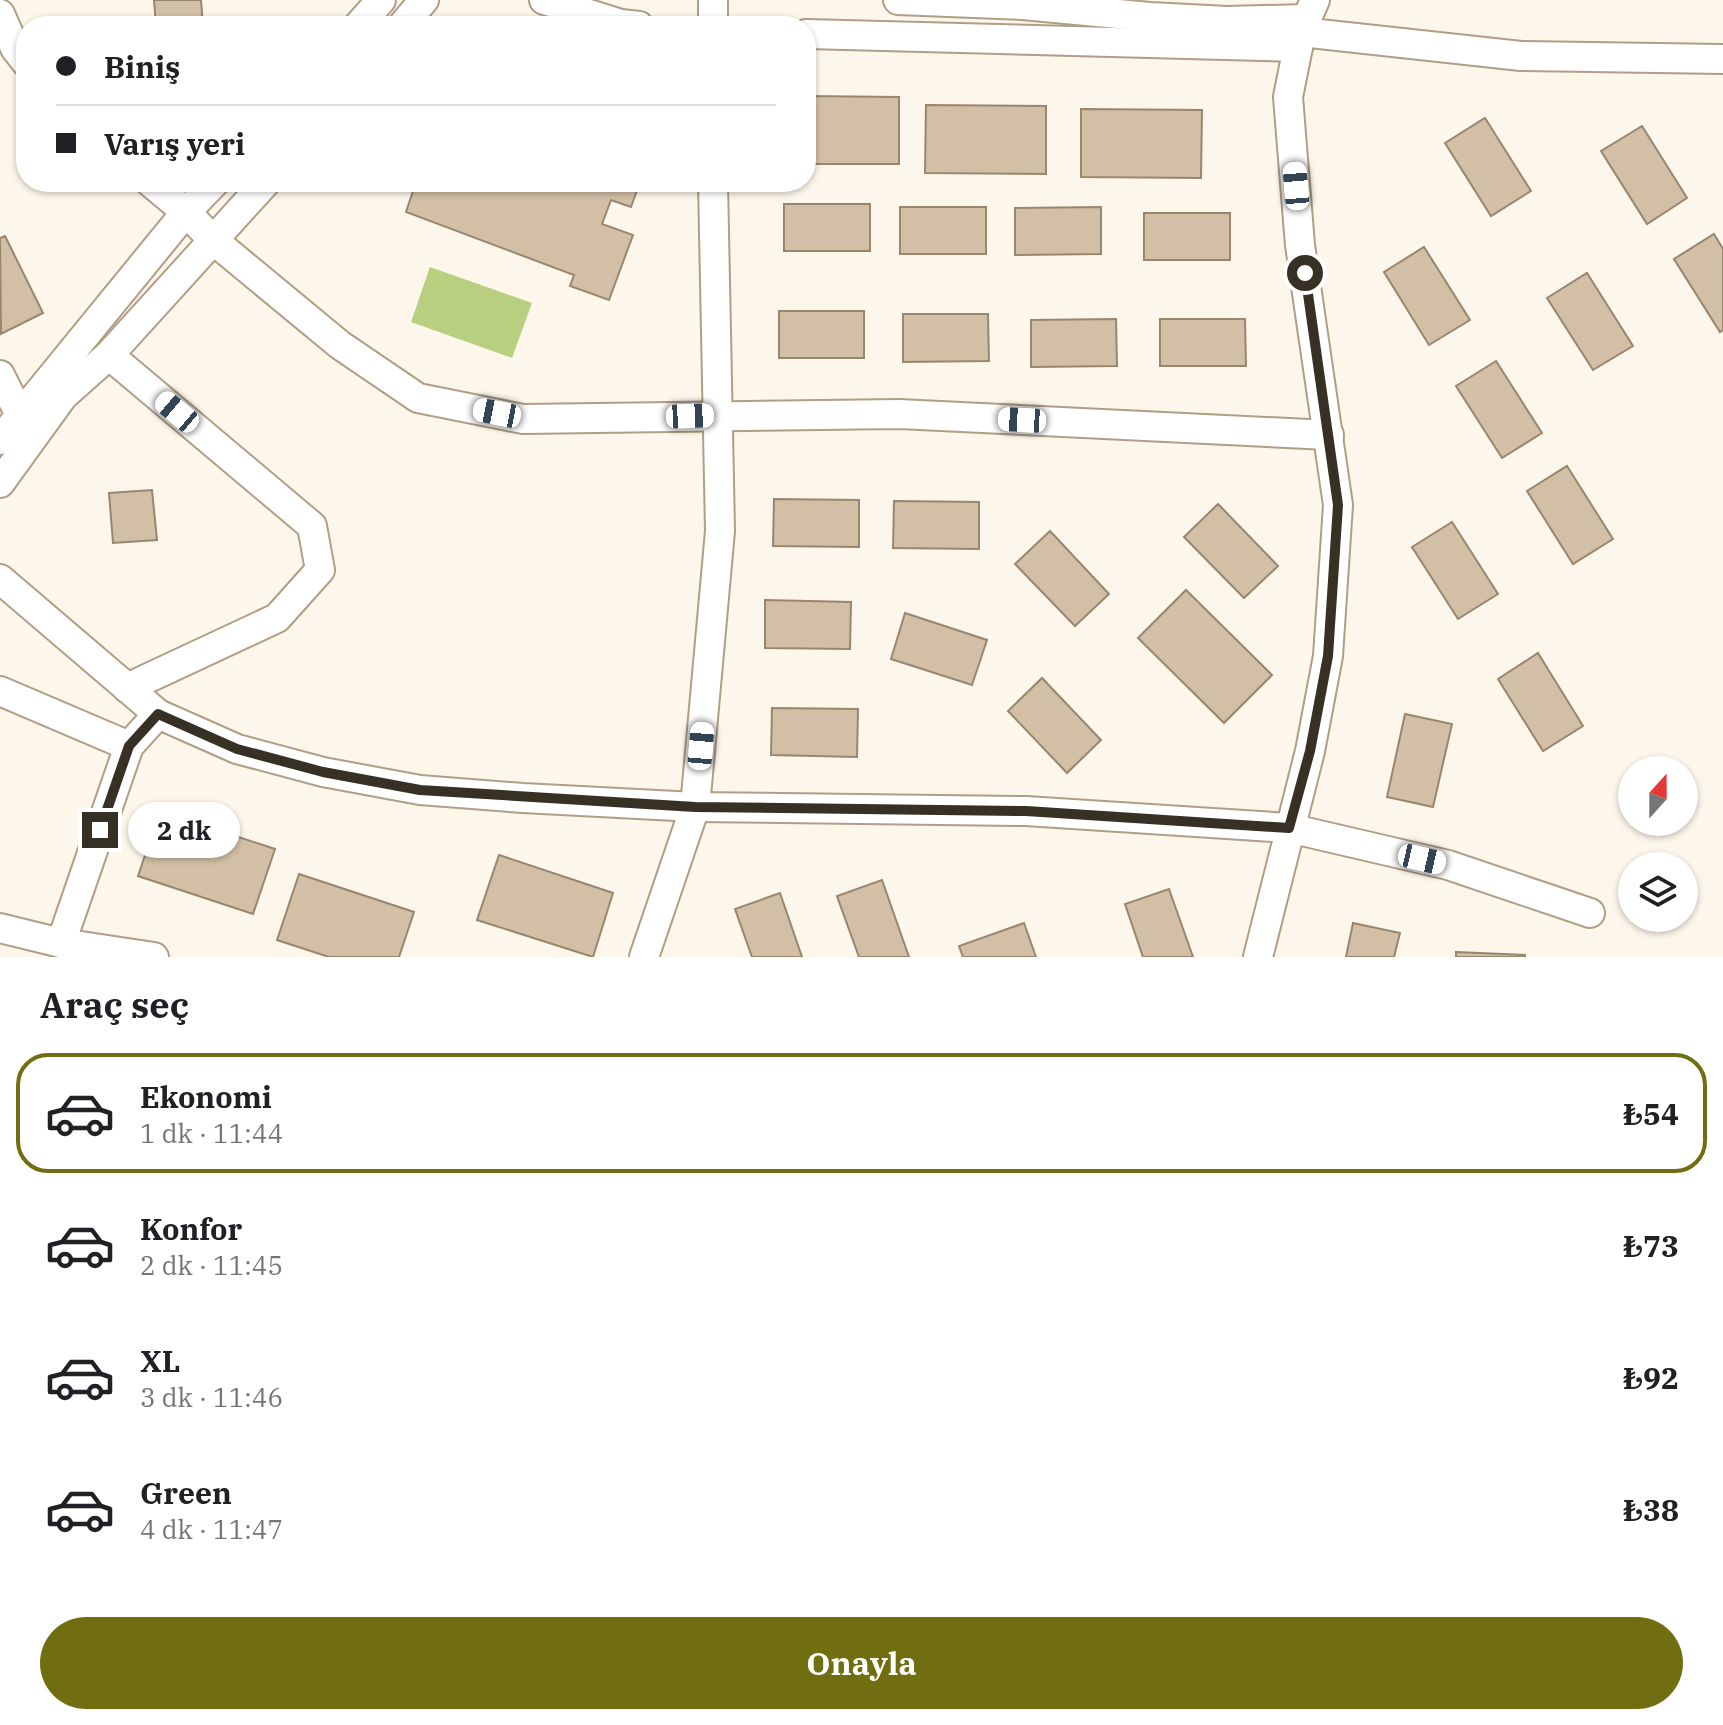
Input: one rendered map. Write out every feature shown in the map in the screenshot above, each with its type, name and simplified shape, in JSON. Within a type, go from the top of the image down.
[{"type":"street","points":[[367,16],[381,0]]},
{"type":"street","points":[[410,16],[424,0]]},
{"type":"street","points":[[544,0],[595,16]]},
{"type":"street","points":[[898,0],[1023,5],[1150,17],[1227,10],[1305,25],[1521,56],[1723,59]]},
{"type":"street","points":[[0,14],[16,49]]},
{"type":"street","points":[[816,34],[1305,25]]},
{"type":"street","points":[[1258,957],[1310,751],[1328,656],[1338,505],[1300,245],[1288,97],[1305,25]]},
{"type":"street","points":[[162,192],[213,240],[340,345],[418,398],[523,419],[899,414],[1329,435]]},
{"type":"street","points":[[0,440],[205,192]]},
{"type":"street","points":[[0,483],[63,396],[109,355],[257,192]]},
{"type":"street","points":[[644,957],[695,807],[720,531],[713,192]]},
{"type":"street","points":[[109,355],[312,526],[320,570],[277,618],[127,688]]},
{"type":"street","points":[[0,375],[20,415]]},
{"type":"street","points":[[0,579],[158,714],[237,749],[323,772],[420,790],[695,807],[1026,811],[1289,828],[1448,865],[1590,913]]},
{"type":"street","points":[[0,691],[129,746]]},
{"type":"street","points":[[61,943],[129,746],[158,714]]},
{"type":"street","points":[[0,928],[61,943],[154,957]]},
{"type":"green space","points":[[430,267],[532,303],[512,358],[411,322]]},
{"type":"building","points":[[154,0],[201,0],[202,16],[155,16]]},
{"type":"building","points":[[816,96],[899,97],[899,164],[816,164]]},
{"type":"building","points":[[926,105],[1046,106],[1046,174],[925,173]]},
{"type":"building","points":[[1081,109],[1202,110],[1201,178],[1081,177]]},
{"type":"building","points":[[1485,118],[1531,191],[1491,216],[1445,143]]},
{"type":"building","points":[[1642,126],[1687,198],[1647,224],[1601,151]]},
{"type":"building","points":[[413,192],[636,192],[631,207],[611,200],[602,224],[633,235],[609,300],[570,286],[574,275],[406,212]]},
{"type":"building","points":[[784,204],[870,204],[870,251],[784,251]]},
{"type":"building","points":[[900,207],[986,207],[986,254],[900,254]]},
{"type":"building","points":[[1101,207],[1101,254],[1015,255],[1015,208]]},
{"type":"building","points":[[1144,213],[1230,213],[1230,260],[1144,260]]},
{"type":"building","points":[[1714,234],[1723,249],[1723,330],[1720,332],[1674,259]]},
{"type":"building","points":[[5,236],[43,313],[1,334],[0,238]]},
{"type":"building","points":[[1424,247],[1470,320],[1429,345],[1384,272]]},
{"type":"building","points":[[1587,273],[1633,346],[1593,370],[1547,298]]},
{"type":"building","points":[[779,311],[864,311],[864,358],[779,358]]},
{"type":"building","points":[[903,314],[988,314],[989,361],[903,362]]},
{"type":"building","points":[[1116,319],[1117,366],[1031,367],[1031,320]]},
{"type":"building","points":[[1160,319],[1245,319],[1246,366],[1160,366]]},
{"type":"building","points":[[1496,361],[1542,433],[1502,458],[1456,386]]},
{"type":"building","points":[[1567,466],[1613,539],[1573,564],[1527,491]]},
{"type":"building","points":[[152,490],[157,540],[113,543],[109,493]]},
{"type":"building","points":[[774,499],[859,500],[859,547],[773,546]]},
{"type":"building","points":[[894,501],[979,502],[979,549],[893,548]]},
{"type":"building","points":[[1218,504],[1278,566],[1244,598],[1184,537]]},
{"type":"building","points":[[1452,522],[1498,594],[1458,619],[1412,547]]},
{"type":"building","points":[[1050,531],[1109,594],[1075,626],[1015,564]]},
{"type":"building","points":[[1186,590],[1272,675],[1224,723],[1138,638]]},
{"type":"building","points":[[765,600],[851,602],[850,649],[765,648]]},
{"type":"building","points":[[905,613],[987,640],[972,685],[891,659]]},
{"type":"building","points":[[1538,653],[1583,726],[1543,751],[1498,679]]},
{"type":"building","points":[[1042,678],[1101,740],[1067,773],[1008,711]]},
{"type":"building","points":[[772,708],[858,709],[857,757],[771,755]]},
{"type":"building","points":[[1405,714],[1452,724],[1433,807],[1387,797]]},
{"type":"building","points":[[160,811],[275,849],[253,914],[138,876]]},
{"type":"building","points":[[499,855],[613,893],[593,957],[477,920]]},
{"type":"building","points":[[299,874],[414,912],[399,957],[329,957],[277,940]]},
{"type":"building","points":[[882,880],[909,957],[859,957],[837,896]]},
{"type":"building","points":[[1169,889],[1193,957],[1143,957],[1125,904]]},
{"type":"building","points":[[780,893],[802,957],[752,957],[735,909]]},
{"type":"building","points":[[1024,923],[1036,957],[963,957],[959,946]]},
{"type":"building","points":[[1353,923],[1400,933],[1394,957],[1346,957]]},
{"type":"building","points":[[1456,952],[1525,955],[1525,957],[1456,957]]},
{"type":"route","points":[[100,830],[129,746],[158,714],[237,749],[323,772],[420,790],[695,807],[1026,811],[1289,828],[1310,751],[1328,656],[1338,505],[1305,273]]}]
